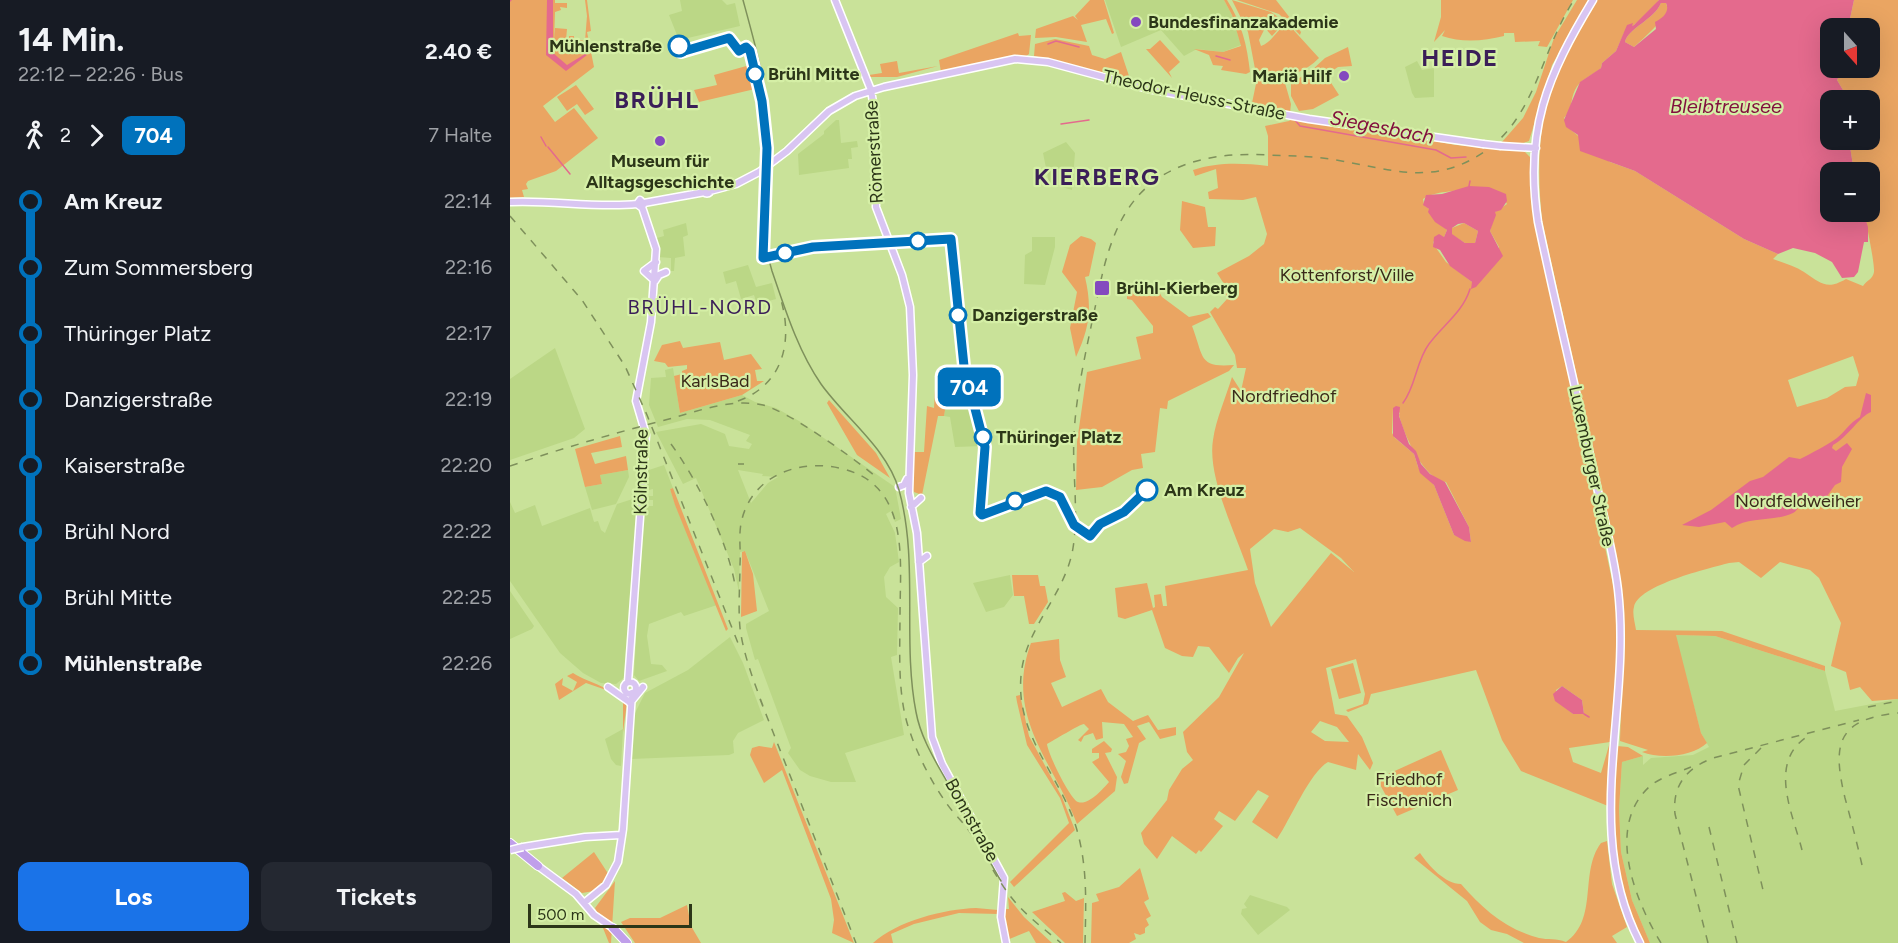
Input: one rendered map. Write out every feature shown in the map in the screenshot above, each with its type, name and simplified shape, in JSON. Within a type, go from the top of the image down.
[{"type":"highway","points":[[510,847],[538,866]]},
{"type":"highway","points":[[613,928],[627,943]]},
{"type":"main road","name":"Römerstraße","points":[[835,0],[871,90],[876,207],[902,275],[910,316],[913,375],[909,469],[921,602]]},
{"type":"main road","name":"Luxemburger Straße","points":[[1593,0],[1551,76],[1536,137],[1538,222],[1618,591],[1620,663],[1610,836],[1616,882],[1640,943]]},
{"type":"main road","name":"Theodor-Heuss-Straße","points":[[510,202],[566,202],[600,206],[641,204],[707,192],[736,184],[759,172],[787,151],[829,111],[860,94],[1004,60],[1025,59],[1048,62],[1148,89],[1309,119],[1403,134],[1536,148]]},
{"type":"main road","points":[[867,79],[883,87],[876,93],[873,102],[860,94],[866,86],[867,79]]},
{"type":"main road","points":[[1535,160],[1524,147],[1536,137]]},
{"type":"main road","name":"Kölnstraße","points":[[629,702],[629,693],[636,688],[630,682],[646,435],[636,401],[651,322],[656,261],[655,246],[641,204]]},
{"type":"main road","points":[[656,261],[644,271],[655,282],[659,275],[666,272]]},
{"type":"main road","points":[[899,487],[906,483],[909,469]]},
{"type":"main road","points":[[911,508],[921,498]]},
{"type":"main road","name":"Römerstraße","points":[[914,520],[928,697]]},
{"type":"main road","points":[[608,687],[629,702]]},
{"type":"main road","points":[[621,835],[629,702],[644,687]]},
{"type":"main road","name":"Bonnstraße","points":[[928,697],[930,728],[937,754],[1004,878],[1001,917],[1006,943]]},
{"type":"main road","points":[[584,903],[595,896],[614,874],[620,850],[629,702]]},
{"type":"main road","points":[[604,835],[612,832],[621,822]]},
{"type":"main road","points":[[612,832],[621,835]]},
{"type":"main road","points":[[510,847],[604,835],[621,835]]},
{"type":"main road","points":[[604,835],[615,838],[620,850]]},
{"type":"main road","points":[[538,866],[573,891],[584,896],[595,896]]},
{"type":"main road","points":[[573,891],[595,916],[613,928]]},
{"type":"main road","points":[[595,896],[591,907],[595,916]]},
{"type":"shaded area","points":[[680,0],[722,0],[727,5],[735,3],[740,26],[679,40],[669,15],[682,11]]},
{"type":"shaded area","points":[[1105,0],[1224,0],[1232,15],[1241,45],[1223,52],[1197,49],[1184,56],[1161,30],[1121,47]]},
{"type":"shaded area","points":[[1417,61],[1422,70],[1434,68],[1434,97],[1415,98],[1412,93],[1405,67]]},
{"type":"shaded area","points":[[839,120],[841,143],[857,141],[858,147],[851,148],[852,159],[848,159],[849,168],[799,175],[798,154],[824,134],[824,131]]},
{"type":"shaded area","points":[[1066,142],[1075,153],[1072,190],[1049,183],[1043,153]]},
{"type":"shaded area","points":[[686,223],[688,235],[683,237],[685,256],[675,258],[674,271],[671,271],[671,258],[658,257],[657,238],[664,236],[663,230]]},
{"type":"shaded area","points":[[1032,237],[1055,237],[1055,247],[1045,285],[1024,284],[1025,255],[1032,251]]},
{"type":"shaded area","points":[[748,265],[756,287],[772,283],[776,299],[757,304],[754,295],[741,299],[736,281],[726,284],[723,272]]},
{"type":"shaded area","points":[[555,348],[585,429],[574,438],[510,460],[510,379]]},
{"type":"shaded area","points":[[673,368],[680,413],[742,395],[755,402],[776,408],[799,421],[895,487],[901,519],[895,522],[891,511],[886,514],[895,533],[899,562],[890,567],[884,577],[886,597],[898,608],[897,655],[891,657],[904,735],[845,753],[856,782],[831,782],[810,776],[800,770],[788,753],[791,748],[758,659],[755,660],[746,628],[746,624],[769,611],[745,551],[740,552],[739,592],[734,569],[696,478],[683,484],[656,432],[701,424],[725,434],[729,446],[749,449],[752,444],[746,441],[750,435],[710,420],[687,419],[658,427],[649,405],[651,378],[666,377],[665,370]],"holes":[[[738,470],[763,474],[762,476],[778,477],[768,483],[751,503]]]},
{"type":"shaded area","points":[[968,386],[983,446],[955,447],[950,417],[944,416],[948,393],[950,389]]},
{"type":"shaded area","points":[[664,465],[673,488],[670,489],[675,504],[717,605],[684,616],[681,612],[649,624],[647,636],[651,664],[662,665],[667,671],[639,681],[634,675],[641,550],[645,506],[653,506],[653,500],[645,500],[645,496],[653,496],[653,489],[645,491],[646,471]]},
{"type":"shaded area","points":[[628,470],[629,477],[616,504],[592,510],[585,487],[602,484],[600,475]]},
{"type":"shaded area","points":[[639,497],[625,677],[616,684],[601,683],[583,673],[560,653],[510,581],[510,502],[515,513],[535,505],[542,526],[590,508],[594,522],[598,521],[601,530],[605,533],[617,504]]},
{"type":"shaded area","points":[[1010,575],[1013,595],[1004,607],[986,612],[973,583]]},
{"type":"shaded area","points":[[510,591],[534,626],[510,639]]},
{"type":"shaded area","points":[[1675,635],[1715,636],[1825,671],[1835,711],[1898,699],[1898,943],[1650,943],[1632,900],[1621,852],[1619,809],[1622,762],[1643,756],[1643,765],[1651,758],[1693,755],[1709,747],[1701,733]]},
{"type":"shaded area","points":[[730,637],[743,663],[764,720],[738,733],[733,741],[734,753],[729,755],[631,759],[634,715],[645,693],[688,670]]},
{"type":"shaded area","points":[[623,729],[621,766],[616,765],[611,759],[605,739]]},
{"type":"shaded area","points":[[1250,895],[1290,910],[1258,935],[1241,914],[1242,909],[1247,908],[1244,904]]},
{"type":"green space","points":[[510,0],[555,0],[555,3],[567,3],[567,8],[560,7],[561,10],[555,12],[554,40],[555,28],[567,29],[566,40],[563,41],[578,41],[569,40],[569,36],[574,36],[574,39],[585,41],[587,16],[585,0],[587,0],[591,31],[587,32],[594,67],[543,106],[555,122],[574,108],[598,138],[556,171],[528,181],[526,184],[528,189],[522,190],[524,197],[510,198]]},
{"type":"green space","points":[[1090,0],[1104,0],[1114,33],[1112,34],[1106,19],[1081,25],[1087,42],[1056,37],[1035,38],[1036,29],[1073,16],[1078,20],[1075,16]]},
{"type":"green space","points":[[1224,0],[1227,0],[1232,9],[1243,35],[1250,72],[1246,74],[1221,70],[1223,66],[1213,65],[1209,55],[1194,49],[1223,52],[1241,46],[1232,15]]},
{"type":"green space","points":[[1232,0],[1271,12],[1285,22],[1272,36],[1265,28],[1259,40],[1261,46],[1288,24],[1319,58],[1305,69],[1290,75],[1256,74],[1248,32]]},
{"type":"green space","points":[[1237,0],[1276,0],[1301,32],[1300,35],[1279,14]]},
{"type":"green space","points":[[1441,0],[1573,0],[1547,47],[1538,46],[1540,41],[1515,42],[1514,33],[1504,33],[1504,36],[1489,39],[1465,40],[1442,36],[1445,30],[1434,42],[1441,17]]},
{"type":"green space","points":[[1577,0],[1590,0],[1552,65],[1529,141],[1520,144],[1502,142],[1523,118],[1536,92],[1554,38]]},
{"type":"green space","points":[[1597,0],[1659,0],[1651,11],[1624,33],[1616,51],[1602,63],[1601,68],[1577,86],[1569,111],[1564,118],[1571,130],[1610,162],[1635,171],[1744,239],[1778,254],[1773,259],[1797,268],[1825,284],[1834,284],[1846,279],[1863,286],[1874,272],[1866,222],[1880,222],[1880,162],[1852,162],[1851,150],[1880,150],[1880,90],[1843,90],[1837,80],[1838,78],[1880,78],[1880,18],[1850,18],[1854,0],[1898,0],[1898,699],[1872,701],[1860,687],[1850,690],[1846,672],[1831,666],[1841,623],[1819,578],[1810,570],[1780,562],[1761,578],[1739,562],[1729,563],[1676,579],[1638,599],[1633,615],[1636,630],[1722,631],[1825,666],[1825,671],[1715,636],[1676,635],[1701,733],[1707,743],[1685,754],[1658,756],[1642,752],[1648,750],[1620,741],[1624,613],[1608,516],[1542,221],[1540,189],[1540,141],[1545,110],[1553,81],[1576,34]],"holes":[[[1853,356],[1859,375],[1856,386],[1845,387],[1827,398],[1797,407],[1788,380]]]},
{"type":"green space","points":[[1661,3],[1666,3],[1668,10],[1658,24],[1634,47],[1625,42],[1631,32],[1653,14]]},
{"type":"green space","points":[[1018,33],[1019,36],[1031,35],[1029,54],[1025,57],[1002,58],[941,72],[939,60]]},
{"type":"green space","points":[[1055,39],[1089,46],[1092,55],[1105,59],[1121,52],[1130,79],[1034,56],[1035,44]]},
{"type":"green space","points":[[1160,40],[1180,62],[1169,72],[1172,78],[1146,49],[1150,49]]},
{"type":"green space","points":[[1348,47],[1352,66],[1338,67],[1326,75],[1339,95],[1313,109],[1299,111],[1291,96],[1291,83],[1311,71],[1325,58]]},
{"type":"green space","points":[[897,61],[899,73],[938,66],[897,77],[870,77],[869,75],[882,73],[880,64]]},
{"type":"green space","points":[[750,65],[755,89],[699,102],[694,90],[717,85],[714,75]]},
{"type":"green space","points":[[1257,79],[1285,83],[1291,104],[1290,113],[1252,103]]},
{"type":"green space","points":[[576,85],[594,109],[585,115],[577,104],[567,111],[557,97]]},
{"type":"green space","name":"Kottenforst/Ville","points":[[1295,116],[1456,145],[1523,150],[1531,158],[1531,201],[1615,594],[1618,646],[1608,806],[1521,771],[1502,740],[1476,670],[1371,694],[1368,704],[1348,712],[1346,710],[1363,704],[1365,694],[1356,659],[1326,668],[1335,714],[1347,716],[1362,737],[1373,763],[1370,770],[1358,754],[1356,770],[1328,762],[1321,767],[1307,786],[1277,839],[1252,822],[1269,796],[1258,790],[1235,821],[1219,811],[1214,819],[1223,826],[1201,852],[1199,850],[1196,854],[1172,836],[1157,859],[1144,844],[1141,833],[1167,800],[1169,790],[1182,769],[1193,760],[1187,752],[1183,732],[1219,697],[1244,653],[1229,673],[1209,647],[1198,646],[1193,657],[1182,656],[1165,648],[1152,610],[1125,619],[1118,617],[1115,588],[1147,583],[1153,608],[1155,607],[1154,595],[1161,594],[1163,606],[1167,606],[1165,586],[1248,570],[1218,488],[1212,455],[1216,424],[1232,377],[1241,391],[1246,368],[1237,368],[1235,355],[1210,312],[1215,307],[1218,309],[1228,298],[1222,290],[1226,287],[1217,273],[1249,256],[1264,244],[1267,234],[1256,197],[1243,200],[1209,199],[1208,192],[1218,188],[1216,169],[1195,176],[1193,170],[1230,164],[1268,166],[1268,136],[1265,126],[1289,121]],"holes":[[[1469,187],[1491,190],[1500,194],[1507,204],[1495,212],[1490,231],[1499,247],[1498,261],[1474,287],[1472,282],[1446,262],[1434,245],[1433,242],[1440,236],[1444,237],[1447,230],[1433,218],[1429,209],[1424,205],[1423,199],[1434,194]],[[1393,408],[1400,413],[1405,434],[1423,465],[1438,479],[1446,482],[1469,527],[1471,542],[1454,535],[1434,485],[1418,467],[1414,454],[1392,433]],[[1300,528],[1341,558],[1354,572],[1331,553],[1271,627],[1255,583],[1250,549],[1274,529],[1288,532]],[[1562,686],[1582,700],[1584,714],[1573,714],[1558,702],[1556,690]],[[1320,721],[1337,727],[1349,742],[1325,741],[1311,732]],[[1610,742],[1601,773],[1573,762],[1569,748]]]},
{"type":"green space","points":[[1182,201],[1205,207],[1208,227],[1216,227],[1215,246],[1193,248],[1180,230]]},
{"type":"green space","points":[[1464,223],[1478,231],[1475,243],[1465,243],[1451,234],[1452,228]]},
{"type":"green space","points":[[1081,236],[1096,243],[1089,276],[1085,277],[1089,298],[1087,326],[1076,357],[1070,328],[1077,292],[1062,272],[1070,245]]},
{"type":"green space","points":[[1127,283],[1158,290],[1162,297],[1189,317],[1208,313],[1211,317],[1192,326],[1201,353],[1208,362],[1214,365],[1234,365],[1229,371],[1168,401],[1167,409],[1160,408],[1155,452],[1141,454],[1143,468],[1132,470],[1102,487],[1076,490],[1077,442],[1087,372],[1141,359],[1136,337],[1153,333],[1153,326],[1132,300],[1127,299]]},
{"type":"green space","name":"KarlsBad","points":[[680,341],[683,348],[720,342],[724,360],[751,354],[762,369],[755,370],[757,381],[764,381],[742,395],[680,413],[674,376],[682,374],[682,371],[687,369],[687,365],[668,367],[665,363],[654,361],[662,345]]},
{"type":"green space","points":[[935,389],[948,393],[944,416],[938,416],[922,495],[914,492],[911,486],[913,452],[924,452],[927,406],[934,408]]},
{"type":"green space","points":[[829,400],[876,453],[890,478],[857,455],[827,403]]},
{"type":"green space","points":[[620,436],[622,447],[591,453],[595,464],[626,456],[628,470],[600,475],[602,484],[585,487],[575,449]]},
{"type":"green space","points":[[673,488],[728,629],[726,631],[675,505],[670,489]]},
{"type":"green space","points":[[745,551],[753,574],[757,611],[741,617],[742,552]]},
{"type":"green space","points":[[1012,575],[1038,575],[1040,586],[1045,586],[1048,602],[1034,624],[1029,624],[1024,596],[1014,596]]},
{"type":"green space","points":[[1059,639],[1060,660],[1066,677],[1051,683],[1062,707],[1101,689],[1108,702],[1133,721],[1148,715],[1158,730],[1176,727],[1176,735],[1160,739],[1149,722],[1137,726],[1146,739],[1139,743],[1128,783],[1124,784],[1121,777],[1126,761],[1118,754],[1126,752],[1129,746],[1126,739],[1133,737],[1124,724],[1102,722],[1103,738],[1096,740],[1093,733],[1084,736],[1081,742],[1078,740],[1089,729],[1084,724],[1047,744],[1065,785],[1074,799],[1082,803],[1095,796],[1109,782],[1092,762],[1099,758],[1099,753],[1092,753],[1092,749],[1104,741],[1112,749],[1111,752],[1105,753],[1117,777],[1115,791],[1077,824],[1035,737],[1027,716],[1023,693],[1024,669],[1031,643]]},
{"type":"green space","points":[[1353,663],[1361,693],[1339,699],[1331,669]]},
{"type":"green space","points":[[573,673],[608,689],[627,703],[623,732],[623,703],[612,692],[586,683],[559,700],[555,684],[563,678],[562,685],[573,691],[577,682],[567,676]]},
{"type":"green space","points":[[1020,695],[1029,736],[1062,797],[1075,830],[1014,887],[1010,882],[1069,823],[1060,798],[1027,745],[1016,696]]},
{"type":"green space","points":[[774,742],[854,943],[832,933],[834,920],[831,899],[782,770],[764,783],[750,755],[752,748],[759,746],[772,748]]},
{"type":"green space","points":[[1617,746],[1628,747],[1643,756],[1622,762],[1619,809],[1621,852],[1632,900],[1650,943],[1642,943],[1631,921],[1617,873],[1611,821],[1611,795]]},
{"type":"green space","name":"Friedhof Fischenich","points":[[1441,750],[1458,790],[1397,816],[1377,779]]},
{"type":"green space","points":[[1607,841],[1612,884],[1627,927],[1612,936],[1617,943],[1524,943],[1507,934],[1491,930],[1480,922],[1467,901],[1414,858],[1420,853],[1438,873],[1449,881],[1461,884],[1486,910],[1505,924],[1539,938],[1566,942],[1576,932],[1582,921],[1586,908],[1591,867],[1601,843]]},
{"type":"green space","points":[[594,852],[609,875],[594,891],[582,893],[562,878]]},
{"type":"green space","points":[[1140,868],[1149,899],[1144,902],[1151,916],[1146,919],[1149,925],[1145,928],[1145,933],[1140,935],[1134,933],[1136,939],[1129,943],[1091,943],[1092,903],[1099,901],[1096,894],[1119,887]]},
{"type":"green space","points":[[615,881],[611,943],[609,943],[595,908]]},
{"type":"green space","points":[[1065,892],[1076,901],[1084,898],[1083,943],[1065,943],[1032,912],[1065,901],[1062,893]]},
{"type":"green space","points":[[1008,897],[1024,917],[1052,943],[1036,943],[1029,931],[1007,940],[1004,909],[1009,909]]},
{"type":"green space","points":[[687,905],[691,926],[701,943],[635,943],[621,922],[630,918],[660,918]]},
{"type":"green space","points":[[976,908],[998,910],[998,914],[959,913],[914,924],[891,934],[893,943],[873,943],[895,928],[922,918]]},
{"type":"water","points":[[547,0],[553,0],[553,53],[567,65],[587,55],[566,71],[546,55]]},
{"type":"water","name":"Bleibtreusee","points":[[1659,0],[1854,0],[1850,18],[1820,18],[1820,78],[1838,78],[1837,80],[1843,90],[1820,90],[1820,150],[1851,150],[1852,162],[1820,162],[1820,222],[1866,222],[1868,242],[1864,242],[1858,272],[1854,277],[1842,278],[1832,262],[1815,253],[1793,248],[1778,254],[1744,239],[1635,171],[1580,151],[1578,135],[1566,127],[1564,120],[1580,82],[1601,68],[1602,63],[1616,51],[1627,25],[1633,23],[1632,26]],"holes":[[[1661,3],[1666,3],[1663,17],[1655,22],[1656,29],[1634,47],[1625,42],[1631,32],[1653,14]]]},
{"type":"water","points":[[1469,186],[1489,187],[1506,194],[1507,201],[1501,210],[1495,212],[1490,231],[1503,256],[1476,287],[1471,289],[1472,282],[1450,266],[1440,250],[1433,247],[1434,237],[1439,234],[1444,237],[1447,230],[1435,222],[1428,212],[1429,209],[1423,205],[1426,195],[1442,194]],"holes":[[[1464,223],[1478,231],[1475,243],[1465,243],[1452,234],[1452,228]]]},
{"type":"water","name":"Nordfeldweiher","points":[[1866,393],[1871,395],[1871,412],[1833,445],[1832,448],[1836,451],[1847,443],[1852,449],[1842,467],[1841,482],[1835,485],[1820,506],[1815,502],[1808,504],[1804,500],[1793,513],[1786,516],[1746,522],[1732,528],[1725,522],[1699,527],[1682,525],[1711,510],[1750,481],[1763,477],[1789,457],[1800,459],[1837,438],[1860,417]]},
{"type":"water","points":[[1400,407],[1399,416],[1409,444],[1430,474],[1445,482],[1469,527],[1471,542],[1454,535],[1434,485],[1420,473],[1414,454],[1393,436],[1393,408]]},
{"type":"water","points":[[1562,686],[1582,700],[1584,714],[1573,714],[1555,701],[1553,694]]},
{"type":"waterway","points":[[1048,44],[1056,41],[1079,47]]},
{"type":"waterway","points":[[1216,56],[1230,60]]},
{"type":"waterway","points":[[1061,124],[1089,120]]},
{"type":"waterway","name":"Siegesbach","points":[[1295,120],[1300,126],[1436,150],[1451,158],[1466,157]]},
{"type":"waterway","points":[[541,137],[546,146]]},
{"type":"waterway","points":[[548,147],[570,174]]},
{"type":"waterway","name":"Siegesbach","points":[[1469,186],[1470,181]]},
{"type":"waterway","points":[[1403,403],[1411,389],[1425,351],[1434,337],[1458,312],[1470,289]]},
{"type":"waterway","points":[[1584,714],[1589,717]]},
{"type":"tram line","points":[[743,0],[761,69],[770,122],[771,155],[766,239],[772,271],[805,358],[831,397],[876,447],[899,490],[908,545],[910,657],[918,722],[931,752],[1001,881]]},
{"type":"railway","points":[[1085,943],[1084,864],[1078,833],[1065,800],[1030,733],[1024,715],[1021,676],[1030,642],[1062,581],[1073,548],[1075,534],[1074,435],[1079,390],[1104,268],[1113,239],[1124,215],[1139,195],[1156,180],[1175,169],[1219,156],[1311,157],[1411,173],[1447,169],[1465,163],[1484,152],[1515,121],[1527,102],[1553,40],[1574,0]]},
{"type":"railway","points":[[510,216],[582,300],[625,366],[647,415],[738,643]]},
{"type":"railway","points":[[738,401],[753,394],[765,384],[775,373],[781,360],[786,331],[781,300]]},
{"type":"railway","points":[[510,466],[703,409],[727,404],[751,403],[775,409],[789,416],[837,447],[875,476]]},
{"type":"railway","points":[[671,444],[691,475],[710,512],[725,549],[735,585]]},
{"type":"railway","points":[[738,464],[744,464]]},
{"type":"railway","points":[[763,706],[746,657],[740,628],[740,530],[748,504],[767,482],[793,469],[824,466],[839,468],[862,476],[879,490],[890,507],[896,526],[901,571],[901,689],[906,718],[917,750],[941,796],[970,832],[1016,904],[1061,943]]},
{"type":"railway","points":[[760,699],[856,943]]},
{"type":"railway","points":[[1868,707],[1898,701]]},
{"type":"railway","points":[[1862,865],[1841,779],[1840,749],[1851,728],[1862,721],[1898,713]]},
{"type":"railway","points":[[1708,943],[1675,814],[1676,794],[1683,779],[1696,767],[1713,758],[1859,720]]},
{"type":"railway","points":[[1802,850],[1789,805],[1786,774],[1788,760],[1796,747],[1808,736]]},
{"type":"railway","points":[[1761,748],[1744,765],[1738,785],[1763,890]]},
{"type":"railway","points":[[1661,943],[1642,907],[1629,865],[1627,844],[1629,823],[1636,804],[1649,787],[1663,778],[1691,767]]},
{"type":"railway","points":[[1709,827],[1737,943]]},
{"type":"bus line","name":"704","points":[[679,46],[681,52],[712,41],[729,38],[733,40],[739,51],[743,51],[746,47],[750,51],[762,101],[767,148],[763,258],[813,247],[951,239],[964,366],[973,402],[978,412],[985,447],[980,513],[982,515],[1040,491],[1046,491],[1055,493],[1063,500],[1074,525],[1090,536],[1100,524],[1124,512],[1147,490]]},
{"type":"place","name":"Bundesfinanzakademie","points":[[1136,22]]},
{"type":"place","name":"Mühlenstraße","points":[[679,46]]},
{"type":"place","name":"Brühl Mitte","points":[[755,74]]},
{"type":"place","name":"Mariä Hilf","points":[[1344,76]]},
{"type":"place","name":"Museum für Alltagsgeschichte","points":[[660,141]]},
{"type":"place","name":"Brühl-Kierberg","points":[[1102,288]]},
{"type":"place","name":"Danzigerstraße","points":[[958,315]]},
{"type":"place","name":"Thüringer Platz","points":[[983,437]]},
{"type":"place","name":"Am Kreuz","points":[[1147,490]]},
{"type":"district","name":"HEIDE","points":[[1460,58]]},
{"type":"district","name":"BRÜHL","points":[[657,100]]},
{"type":"district","name":"KIERBERG","points":[[1097,177]]},
{"type":"district","name":"BRÜHL-NORD","points":[[700,307]]},
{"type":"park label","name":"Nordfriedhof","points":[[1284,396]]}]
